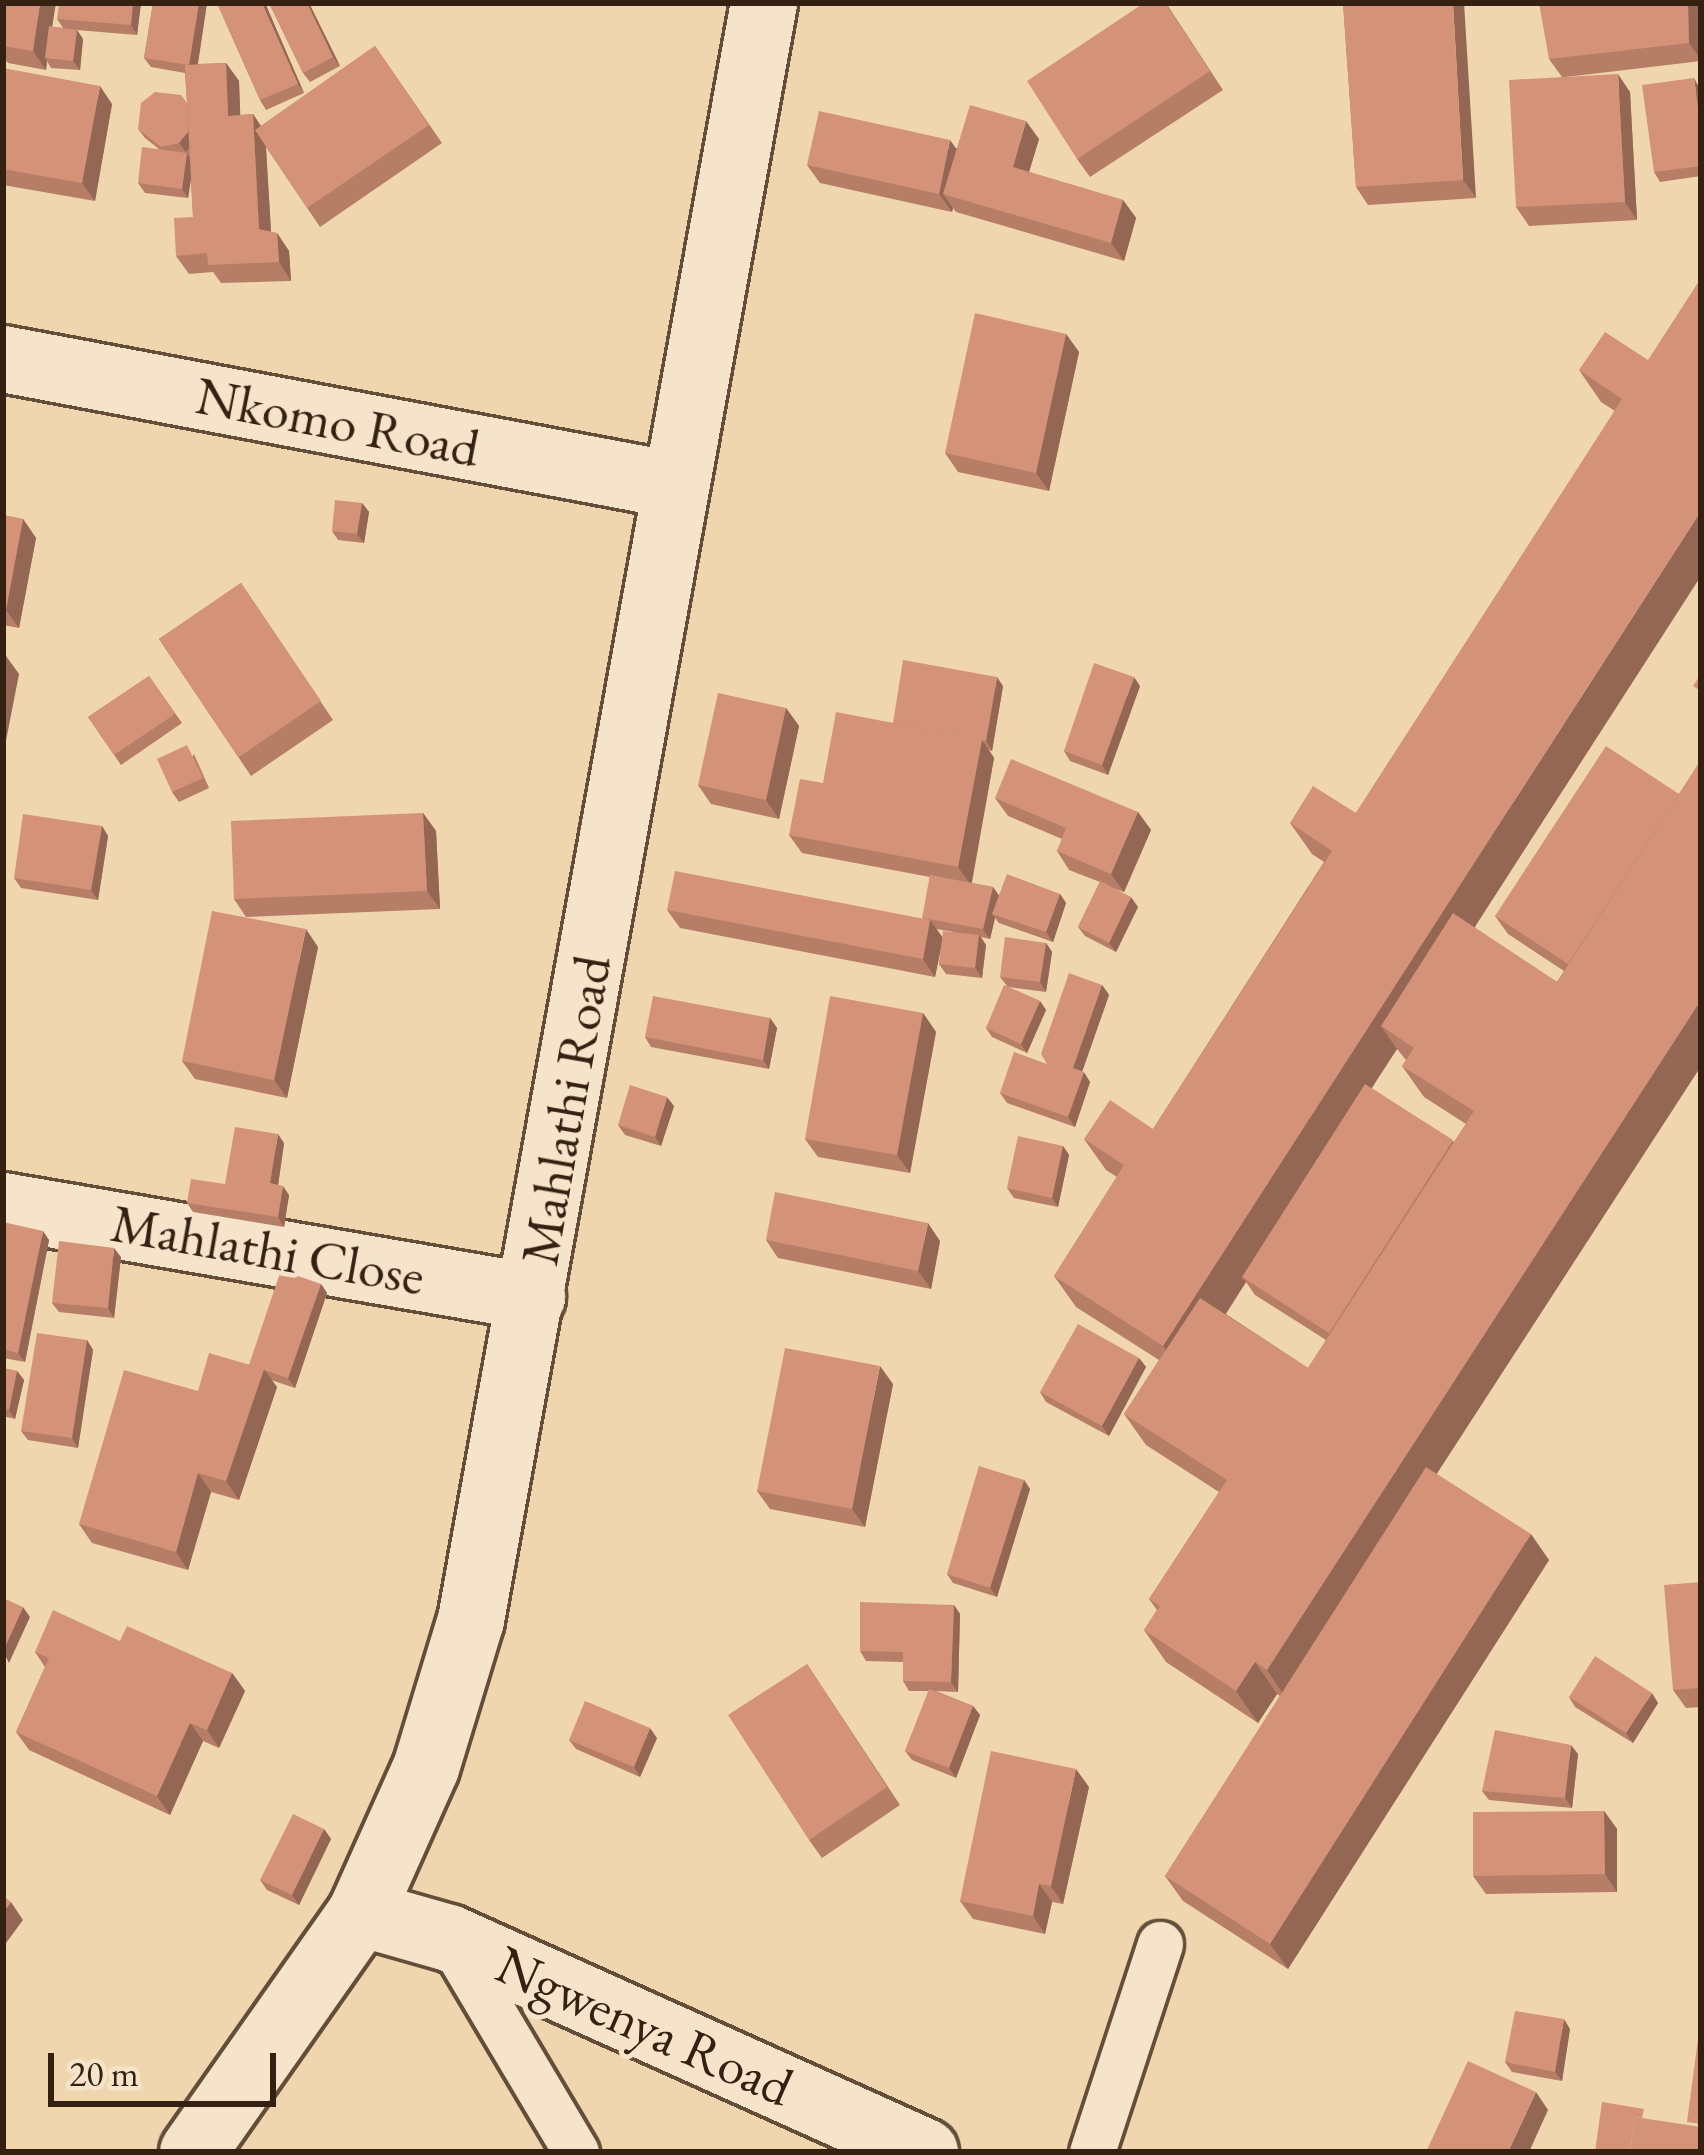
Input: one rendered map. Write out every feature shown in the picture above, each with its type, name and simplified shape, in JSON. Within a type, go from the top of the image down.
[{"type":"street","name":"Mahlathi Road","points":[[193,2152],[361,1913],[426,1768],[471,1620],[673,485],[764,3]]},
{"type":"street","name":"Nkomo Road","points":[[3,359],[673,485]]},
{"type":"street","name":"Mahlathi Close","points":[[3,1206],[532,1297]]},
{"type":"street","name":"Ngwenya Road","points":[[361,1913],[449,1938],[925,2152]]},
{"type":"lane","points":[[449,1938],[576,2152]]},
{"type":"lane","points":[[1091,2152],[1160,1944]]},
{"type":"building","points":[[3,3],[40,3],[33,51],[3,46]]},
{"type":"building","points":[[59,3],[133,3],[131,25],[57,19]]},
{"type":"building","points":[[153,3],[199,3],[189,65],[144,58]]},
{"type":"building","points":[[217,3],[262,3],[298,84],[260,100]]},
{"type":"building","points":[[269,3],[307,3],[333,57],[303,73]]},
{"type":"building","points":[[1144,3],[1165,3],[1210,71],[1077,159],[1027,81]]},
{"type":"building","points":[[1343,3],[1453,3],[1463,180],[1356,187]]},
{"type":"building","points":[[1539,3],[1688,3],[1689,43],[1549,59]]},
{"type":"building","points":[[49,26],[77,30],[73,61],[45,58]]},
{"type":"building","points":[[375,46],[429,125],[307,208],[255,130]]},
{"type":"building","points":[[226,63],[228,116],[253,114],[259,229],[277,233],[279,262],[208,265],[207,253],[176,256],[174,218],[193,217],[185,65]]},
{"type":"building","points":[[3,68],[100,86],[82,183],[3,169]]},
{"type":"building","points":[[1618,74],[1625,202],[1516,207],[1509,80]]},
{"type":"building","points":[[1694,78],[1701,166],[1654,172],[1642,85]]},
{"type":"building","points":[[155,92],[181,95],[187,103],[188,132],[179,143],[161,147],[138,129],[141,103]]},
{"type":"building","points":[[970,105],[1026,121],[1013,167],[1123,200],[1111,243],[943,194]]},
{"type":"building","points":[[819,111],[950,140],[939,194],[807,165]]},
{"type":"building","points":[[142,147],[187,153],[182,189],[138,183]]},
{"type":"building","points":[[1701,278],[1701,511],[1163,1346],[1054,1276],[1124,1165],[1084,1139],[1110,1100],[1153,1129],[1332,851],[1290,823],[1313,786],[1356,813],[1622,399],[1579,370],[1605,332],[1648,360]]},
{"type":"building","points":[[975,313],[1066,334],[1036,473],[945,453]]},
{"type":"building","points":[[335,500],[362,503],[357,534],[332,531]]},
{"type":"building","points":[[3,515],[23,519],[6,610],[3,610]]},
{"type":"building","points":[[241,583],[321,701],[239,757],[159,639]]},
{"type":"building","points":[[903,660],[997,677],[986,741],[893,723]]},
{"type":"building","points":[[1094,663],[1134,677],[1102,765],[1064,751]]},
{"type":"building","points":[[149,676],[175,714],[114,755],[88,717]]},
{"type":"building","points":[[718,693],[786,708],[766,800],[698,785]]},
{"type":"building","points":[[836,712],[982,740],[958,867],[789,835],[800,779],[823,783]]},
{"type":"building","points":[[187,745],[203,778],[172,792],[157,759]]},
{"type":"building","points":[[1606,746],[1679,794],[1568,964],[1495,916]]},
{"type":"building","points":[[1011,759],[1138,812],[1111,874],[1057,851],[1066,828],[995,798]]},
{"type":"building","points":[[1701,760],[1701,1000],[1267,1670],[1255,1662],[1236,1691],[1144,1630],[1160,1606],[1149,1599],[1227,1480],[1124,1414],[1200,1298],[1308,1368],[1474,1111],[1402,1066],[1414,1048],[1381,1026],[1453,913],[1557,982]]},
{"type":"building","points":[[423,813],[427,891],[234,899],[231,821]]},
{"type":"building","points":[[23,814],[102,826],[91,890],[14,878]]},
{"type":"building","points":[[675,871],[930,920],[923,959],[667,910]]},
{"type":"building","points":[[1007,874],[1060,894],[1046,932],[992,914]]},
{"type":"building","points":[[930,875],[993,887],[983,929],[922,918]]},
{"type":"building","points":[[1100,881],[1131,897],[1109,943],[1078,927]]},
{"type":"building","points":[[212,911],[306,929],[274,1080],[182,1061]]},
{"type":"building","points":[[943,931],[979,935],[975,968],[939,964]]},
{"type":"building","points":[[1005,937],[1046,943],[1040,982],[1000,977]]},
{"type":"building","points":[[1069,973],[1102,985],[1073,1068],[1084,1072],[1068,1117],[1000,1093],[1014,1052],[1047,1064],[1041,1054]]},
{"type":"building","points":[[1004,985],[1040,1001],[1021,1044],[986,1028]]},
{"type":"building","points":[[653,996],[770,1018],[763,1060],[645,1037]]},
{"type":"building","points":[[830,996],[923,1013],[897,1155],[805,1139]]},
{"type":"building","points":[[1365,1084],[1453,1140],[1329,1333],[1242,1277]]},
{"type":"building","points":[[630,1085],[667,1097],[655,1137],[618,1125]]},
{"type":"building","points":[[235,1127],[278,1134],[270,1183],[283,1186],[278,1217],[187,1203],[191,1179],[225,1184]]},
{"type":"building","points":[[1018,1136],[1063,1146],[1052,1198],[1007,1188]]},
{"type":"building","points":[[775,1192],[928,1223],[918,1271],[766,1240]]},
{"type":"building","points":[[3,1222],[43,1231],[18,1353],[3,1349]]},
{"type":"building","points":[[59,1241],[114,1248],[108,1308],[52,1303]]},
{"type":"building","points":[[281,1270],[321,1284],[288,1378],[249,1365]]},
{"type":"building","points":[[1078,1324],[1139,1358],[1102,1426],[1040,1392]]},
{"type":"building","points":[[37,1333],[87,1340],[72,1438],[21,1431]]},
{"type":"building","points":[[785,1348],[880,1366],[852,1509],[757,1491]]},
{"type":"building","points":[[209,1353],[264,1369],[226,1481],[198,1473],[176,1552],[79,1524],[124,1370],[198,1391]]},
{"type":"building","points":[[3,1368],[17,1371],[9,1410],[3,1408]]},
{"type":"building","points":[[979,1466],[1024,1480],[990,1588],[947,1574]]},
{"type":"building","points":[[1426,1467],[1531,1534],[1270,1944],[1165,1876]]},
{"type":"building","points":[[1701,1582],[1701,1688],[1673,1690],[1664,1585]]},
{"type":"building","points":[[3,1598],[23,1607],[3,1651]]},
{"type":"building","points":[[860,1602],[954,1605],[951,1682],[903,1681],[903,1652],[860,1651]]},
{"type":"building","points":[[53,1610],[120,1641],[127,1626],[232,1673],[207,1730],[190,1723],[157,1796],[16,1732],[49,1658],[35,1652]]},
{"type":"building","points":[[1595,1656],[1652,1693],[1626,1733],[1569,1697]]},
{"type":"building","points":[[807,1664],[887,1787],[809,1840],[728,1715]]},
{"type":"building","points":[[929,1689],[973,1706],[949,1768],[905,1751]]},
{"type":"building","points":[[585,1701],[650,1728],[634,1767],[569,1740]]},
{"type":"building","points":[[1495,1730],[1571,1745],[1565,1798],[1482,1791]]},
{"type":"building","points":[[991,1751],[1076,1769],[1051,1886],[1039,1884],[1033,1916],[960,1901]]},
{"type":"building","points":[[1604,1811],[1605,1874],[1473,1876],[1473,1812]]},
{"type":"building","points":[[293,1814],[324,1829],[292,1895],[260,1880]]},
{"type":"building","points":[[1515,2011],[1564,2019],[1555,2072],[1505,2062]]},
{"type":"building","points":[[1701,2040],[1701,2124],[1687,2122]]},
{"type":"building","points":[[1468,2061],[1536,2092],[1508,2152],[1426,2152]]},
{"type":"building","points":[[1602,2102],[1644,2109],[1642,2118],[1635,2117],[1630,2152],[1595,2152]]},
{"type":"building","points":[[1635,2117],[1701,2127],[1701,2152],[1630,2152]]}]
